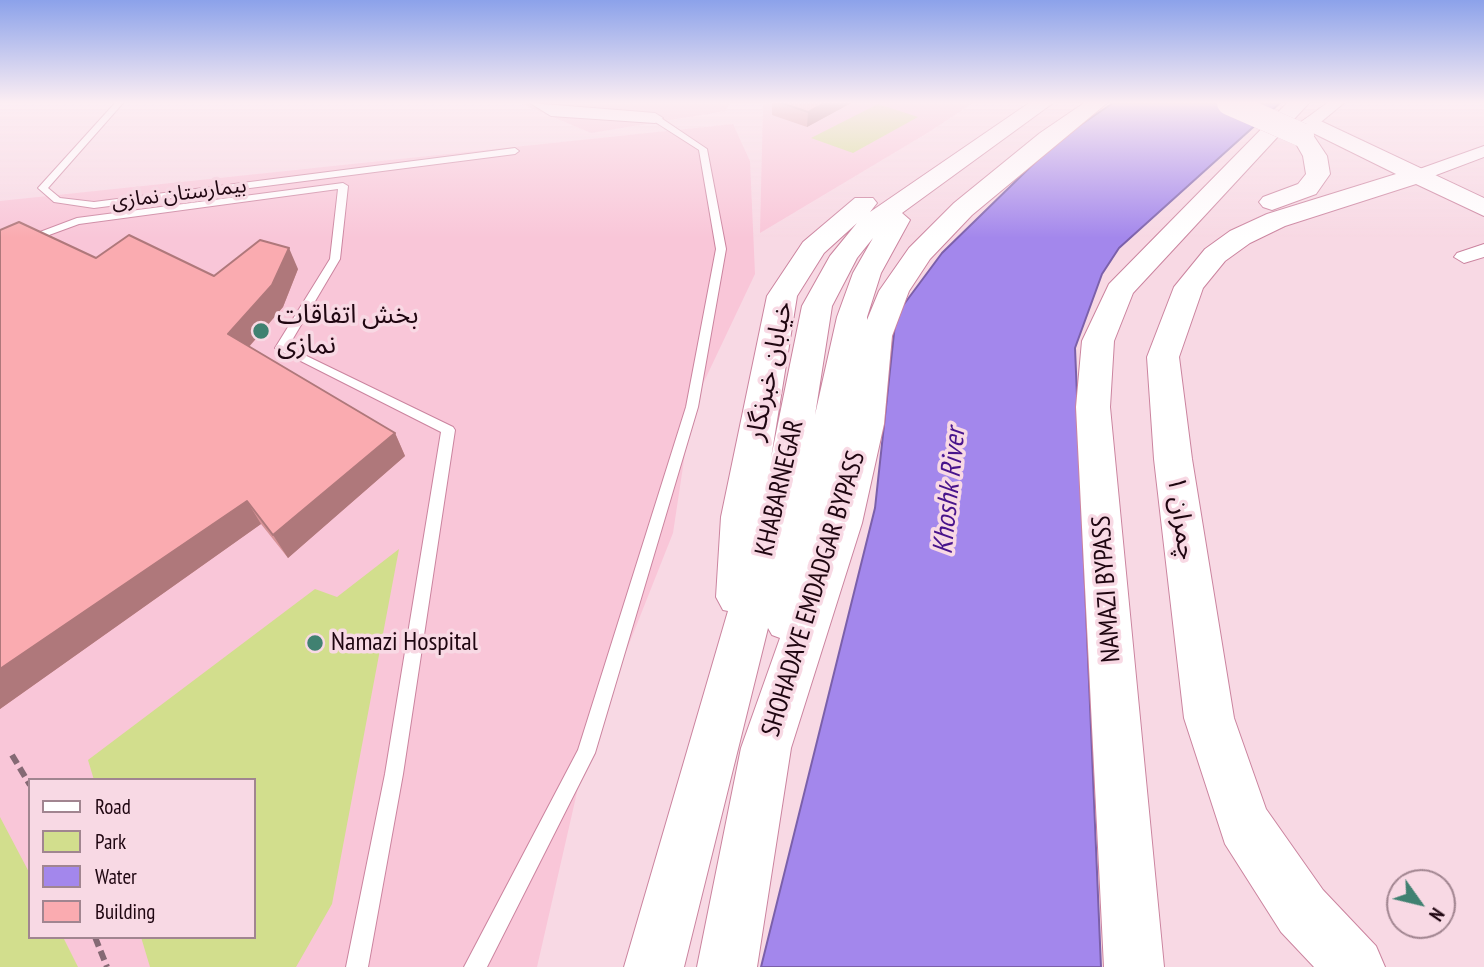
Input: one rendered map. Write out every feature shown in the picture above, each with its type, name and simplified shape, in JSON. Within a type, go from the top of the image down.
[{"type":"main road","name":"خیابان خبرنگار","points":[[736,658],[741,517],[782,296],[813,248],[905,170],[938,148]]},
{"type":"main road","name":"KHABARNEGAR","points":[[654,967],[784,486],[817,306],[844,256],[872,222],[975,148]]},
{"type":"main road","name":"SHOHADAYE EMDADGAR BYPASS","points":[[727,967],[766,748],[842,523],[866,424],[876,336],[894,290],[919,254],[962,209],[1036,148]]},
{"type":"main road","name":"NAMAZI BYPASS","points":[[1134,967],[1094,407],[1098,341],[1119,290],[1169,234],[1270,148]]},
{"type":"main road","points":[[1169,234],[1307,189],[1318,174],[1312,148]]},
{"type":"main road","points":[[1341,198],[1355,180],[1360,163],[1343,148]]},
{"type":"main road","points":[[1360,148],[1484,208]]},
{"type":"main road","points":[[766,748],[805,526],[835,405],[852,317],[867,273],[896,220],[937,174]]},
{"type":"main road","name":"چمران ۱","points":[[1355,967],[1302,911],[1244,825],[1209,718],[1173,460],[1163,357],[1189,287],[1215,255],[1240,237],[1276,220],[1417,176]]},
{"type":"street","points":[[1417,176],[1484,151]]},
{"type":"lane","name":"بیمارستان نمازی","points":[[79,148],[44,188],[58,200],[94,205],[515,151]]},
{"type":"lane","points":[[475,967],[586,753],[692,407],[721,249],[702,148]]},
{"type":"lane","points":[[0,250],[77,221],[344,186],[335,260],[281,348],[448,430],[394,774],[357,967]]},
{"type":"path","points":[[12,755],[28,782]]},
{"type":"path","points":[[96,939],[107,967]]},
{"type":"shaded area","name":"Namazi Hospital","points":[[503,148],[744,148],[750,161],[755,274],[692,407],[673,533],[586,753],[537,967],[0,967],[0,201]]},
{"type":"shaded area","points":[[762,148],[902,148],[760,233]]},
{"type":"green space","points":[[839,148],[862,148],[853,153]]},
{"type":"green space","points":[[399,549],[332,904],[296,967],[150,967],[142,939],[256,939],[256,778],[93,778],[88,760],[315,589],[337,597]]},
{"type":"green space","points":[[0,817],[28,870],[28,939],[64,939],[78,967],[0,967]]},
{"type":"water","name":"Khoshk River","points":[[1050,148],[1230,148],[1119,248],[1102,274],[1075,348],[1101,967],[761,967],[875,508],[896,315],[942,253]]},
{"type":"building","points":[[19,222],[96,258],[129,235],[214,276],[260,240],[289,248],[272,285],[228,334],[395,433],[273,535],[247,501],[0,669],[0,230]]},
{"type":"place","name":"بخش اتفاقات نمازی","points":[[261,331]]},
{"type":"place","name":"Namazi Hospital","points":[[315,643]]}]
